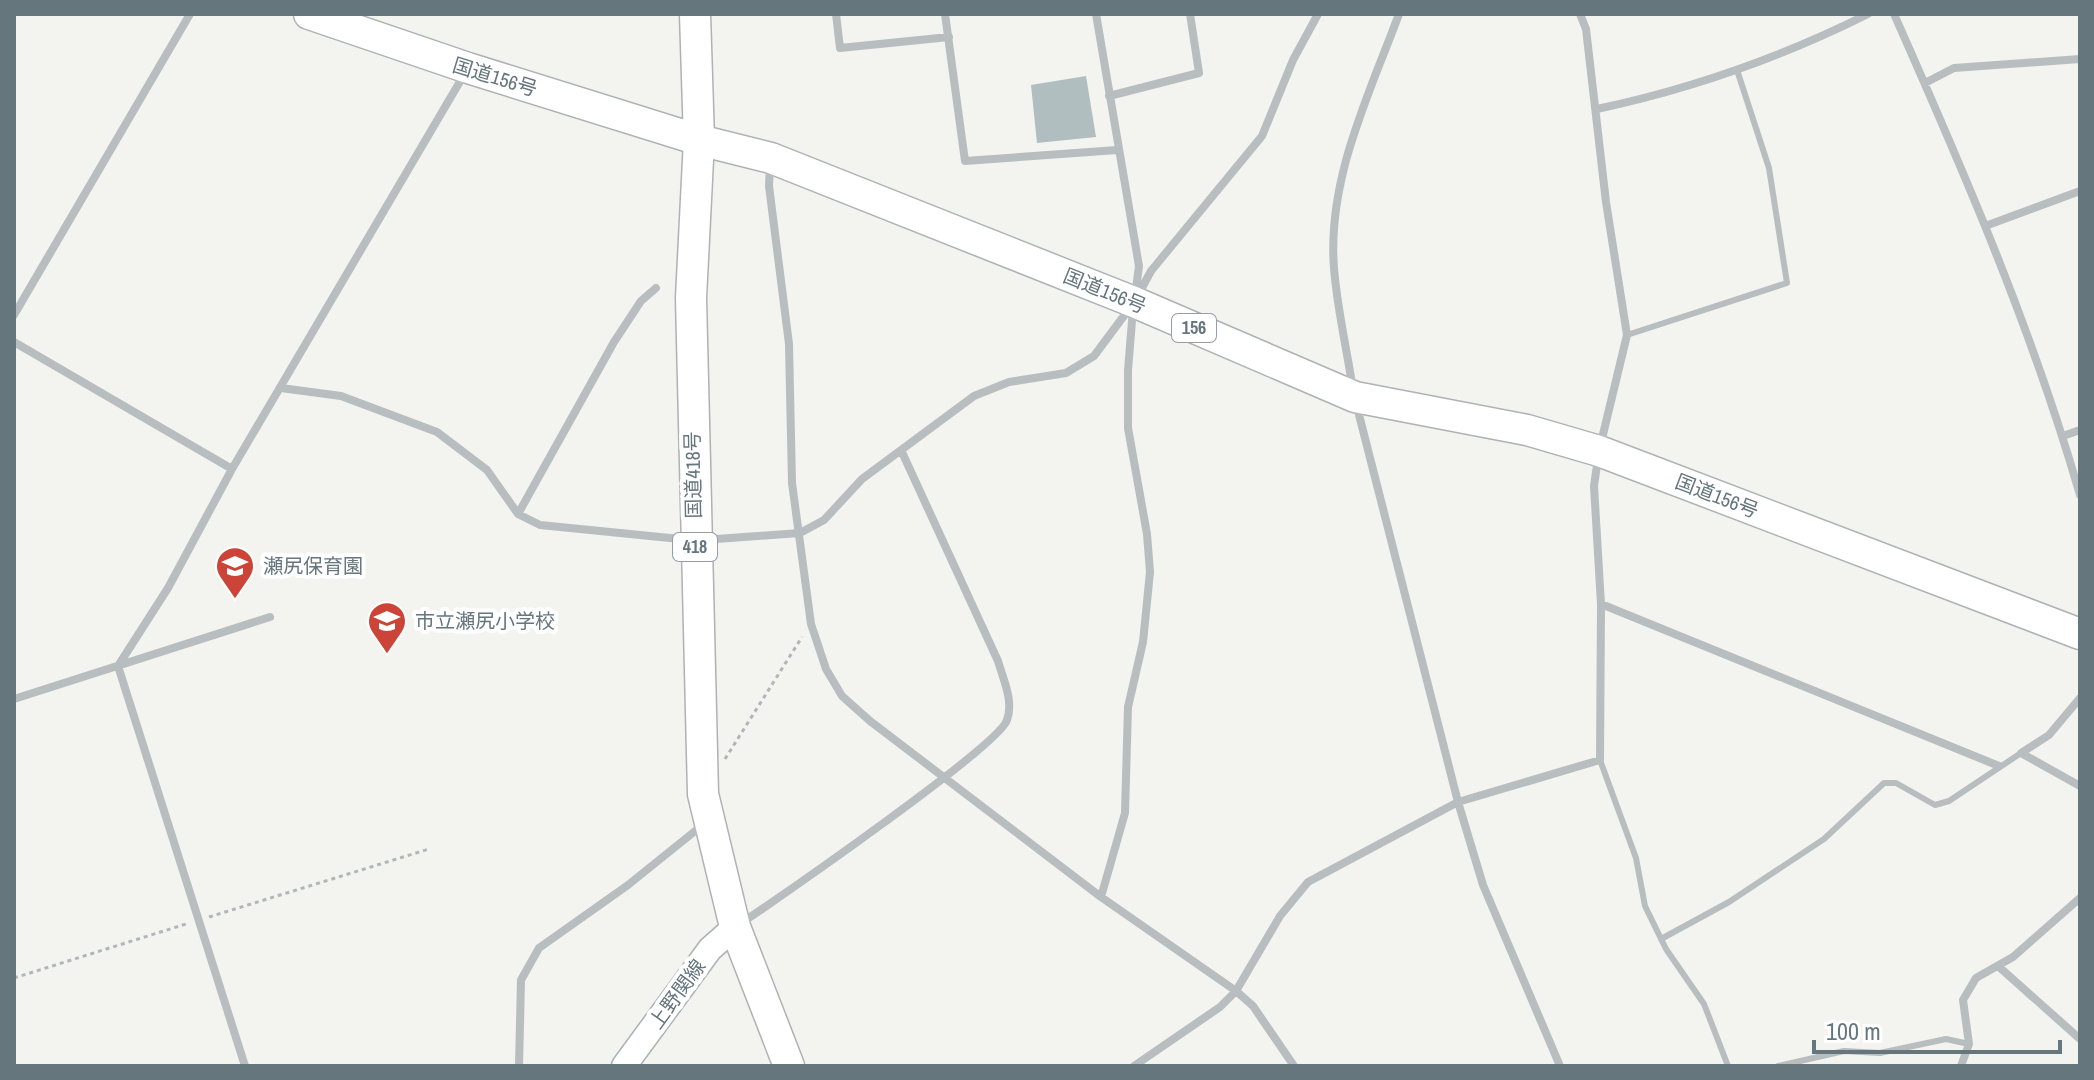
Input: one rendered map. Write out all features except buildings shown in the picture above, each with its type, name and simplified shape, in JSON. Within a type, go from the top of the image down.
[{"type":"highway","name":"国道156号","points":[[309,14],[468,68],[699,140],[771,158],[1134,302],[1355,397],[1527,430],[1599,451],[2080,634]]},
{"type":"highway","name":"国道418号","points":[[695,14],[699,140],[691,298],[694,540],[706,808],[735,927],[789,1066]]},
{"type":"main road","name":"上野関線","points":[[624,1066],[710,949],[735,927]]},
{"type":"street","points":[[14,315],[190,14]]},
{"type":"street","points":[[836,14],[840,48],[949,37]]},
{"type":"street","points":[[945,14],[965,161],[1117,150]]},
{"type":"street","points":[[1096,14],[1139,266],[1128,370],[1128,428],[1147,534],[1150,572],[1143,642],[1128,707],[1125,813],[1101,897]]},
{"type":"street","points":[[1109,96],[1199,73],[1190,14]]},
{"type":"street","points":[[281,388],[341,396],[437,432],[487,470],[518,514],[540,525],[694,540],[800,533],[824,520],[862,479],[974,396],[1009,382],[1066,373],[1094,356],[1134,302],[1151,271],[1262,136],[1293,60],[1318,14]]},
{"type":"street","points":[[1399,14],[1350,147],[1338,191],[1334,267],[1355,397],[1458,802],[1500,929],[1560,1066]]},
{"type":"street","points":[[1134,1066],[1220,1007],[1236,991],[1280,916],[1308,882],[1458,802],[1600,760],[1601,604],[1594,486],[1599,451],[1627,335],[1586,29],[1580,14]]},
{"type":"street","points":[[1597,109],[1647,99],[1737,70],[1817,40],[1868,14]]},
{"type":"street","points":[[1894,14],[1988,225],[2063,436],[2080,495]]},
{"type":"street","points":[[1925,83],[1954,68],[2080,59]]},
{"type":"street","points":[[118,666],[168,588],[232,469],[468,68]]},
{"type":"street","points":[[771,158],[769,186],[789,344],[792,483],[811,624],[826,669],[842,696],[944,777],[1101,897],[1236,991],[1253,1006],[1294,1066]]},
{"type":"street","points":[[1988,225],[2080,191]]},
{"type":"street","points":[[518,514],[614,342],[641,301],[656,288]]},
{"type":"street","points":[[14,342],[232,469]]},
{"type":"street","points":[[2063,436],[2080,430]]},
{"type":"street","points":[[735,927],[944,777],[998,734],[1007,721],[1009,698],[998,661],[901,450]]},
{"type":"street","points":[[1601,604],[1999,766]]},
{"type":"street","points":[[14,699],[270,617]]},
{"type":"street","points":[[118,666],[245,1066]]},
{"type":"street","points":[[2080,698],[2049,735],[2021,753],[2080,786]]},
{"type":"street","points":[[519,1066],[521,980],[539,948],[628,885],[693,829],[706,808]]},
{"type":"street","points":[[1961,1066],[1969,1044],[1963,1000],[1976,978],[1998,966],[2080,898]]},
{"type":"street","points":[[1998,966],[2080,1039]]},
{"type":"lane","points":[[1627,335],[1787,283],[1769,168],[1737,70]]},
{"type":"lane","points":[[1661,939],[1729,902],[1824,839],[1884,783],[1896,783],[1935,805],[1949,801],[2021,753]]},
{"type":"lane","points":[[1600,760],[1636,858],[1645,906],[1661,939],[1704,1004],[1728,1066]]},
{"type":"lane","points":[[1778,1066],[1844,1051],[1880,1053],[1946,1039],[1969,1044]]},
{"type":"path","points":[[706,808],[811,624]]},
{"type":"path","points":[[14,978],[429,849]]},
{"type":"shaded area","points":[[1086,76],[1096,137],[1037,143],[1031,85]]},
{"type":"place","name":"瀬尻保育園","points":[[235,600]]},
{"type":"place","name":"市立瀬尻小学校","points":[[387,655]]}]
